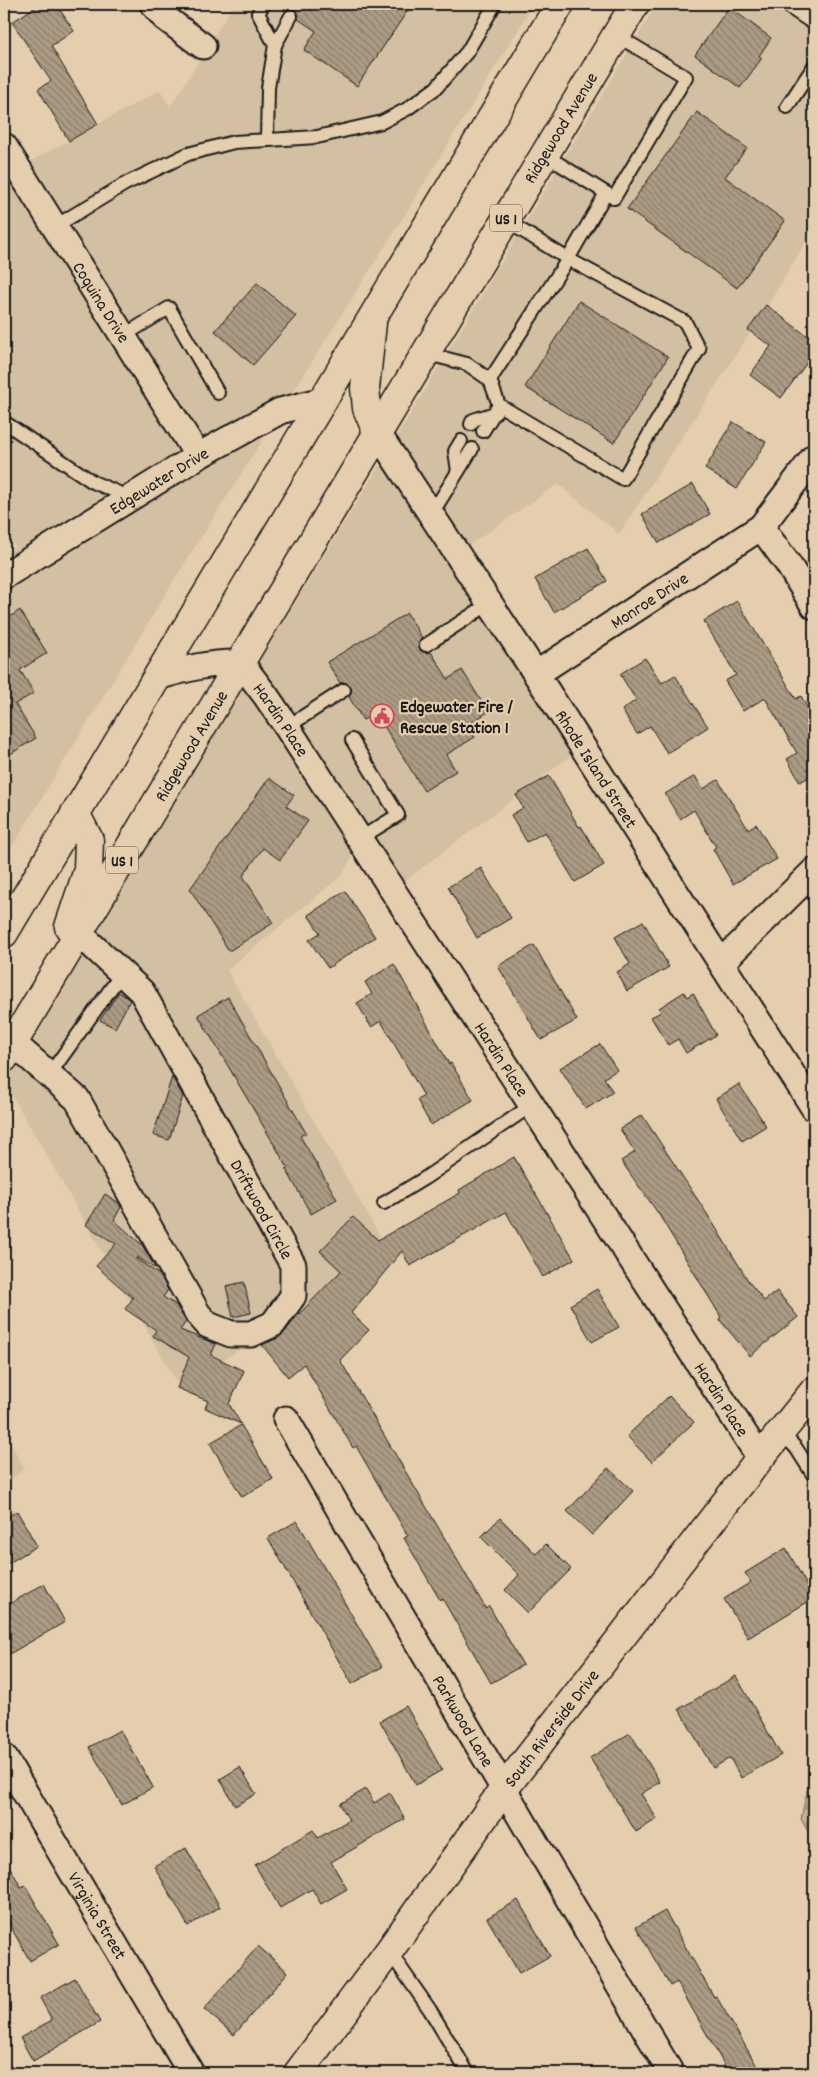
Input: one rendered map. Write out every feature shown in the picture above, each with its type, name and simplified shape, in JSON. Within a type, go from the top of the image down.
[{"type":"main road","points":[[4,933],[560,4]]},
{"type":"main road","name":"Ridgewood Avenue","points":[[8,1050],[241,663],[424,353],[635,4]]},
{"type":"main road","points":[[374,314],[365,388],[367,408],[377,432]]},
{"type":"main road","points":[[55,972],[88,870],[89,840],[75,813]]},
{"type":"main road","name":"South Riverside Drive","points":[[298,2073],[389,1951],[504,1790],[760,1458],[814,1391]]},
{"type":"street","points":[[153,4],[164,17],[203,46]]},
{"type":"street","points":[[796,4],[814,16]]},
{"type":"street","name":"Coquina Drive","points":[[4,146],[198,456]]},
{"type":"street","name":"Edgewater Drive","points":[[4,576],[198,456],[280,412],[323,400]]},
{"type":"street","name":"Rhode Island Street","points":[[377,432],[536,674],[814,1108]]},
{"type":"street","name":"Monroe Drive","points":[[536,674],[761,527],[814,457]]},
{"type":"street","points":[[761,527],[788,564],[814,606]]},
{"type":"street","points":[[157,677],[193,666],[220,662],[241,663]]},
{"type":"street","name":"Hardin Place","points":[[241,663],[287,727],[760,1458]]},
{"type":"street","points":[[722,962],[814,871]]},
{"type":"street","name":"Driftwood Circle","points":[[8,1050],[50,1075],[77,1100],[198,1314],[208,1325],[231,1334],[251,1334],[273,1324],[293,1296],[293,1265],[142,992],[78,932]]},
{"type":"street","name":"Parkwood Lane","points":[[286,1419],[671,2073]]},
{"type":"street","name":"Virginia Street","points":[[4,1756],[191,2073]]},
{"type":"lane","points":[[264,4],[258,13],[275,45]]},
{"type":"lane","points":[[54,227],[125,184],[188,154],[234,142],[317,137],[382,122],[407,109],[436,88],[467,52],[495,4]]},
{"type":"lane","points":[[267,140],[268,88],[275,45],[291,16]]},
{"type":"lane","points":[[545,155],[614,198],[686,77],[616,34]]},
{"type":"lane","points":[[787,107],[814,66]]},
{"type":"lane","points":[[490,380],[568,259],[606,192]]},
{"type":"lane","points":[[497,409],[623,480],[699,349],[685,322],[568,259],[505,220]]},
{"type":"lane","points":[[122,336],[169,308],[218,393]]},
{"type":"lane","points":[[424,353],[467,364],[490,380],[497,409],[483,431]]},
{"type":"lane","points":[[471,424],[473,420],[497,409]]},
{"type":"lane","points":[[4,422],[92,482],[131,498]]},
{"type":"lane","points":[[458,471],[455,452],[461,441]]},
{"type":"lane","points":[[431,515],[472,449]]},
{"type":"lane","points":[[426,645],[490,603]]},
{"type":"lane","points":[[287,727],[344,690]]},
{"type":"lane","points":[[352,740],[398,815],[359,839]]},
{"type":"lane","points":[[50,1075],[122,972]]},
{"type":"lane","points":[[384,1203],[425,1178],[532,1105]]},
{"type":"lane","points":[[781,1432],[796,1448],[814,1476]]},
{"type":"lane","points":[[389,1951],[430,2010],[468,2073]]},
{"type":"shaded area","points":[[234,4],[534,4],[404,216],[176,577],[4,860],[4,555],[15,547],[4,529],[4,176],[160,90],[170,107]]},
{"type":"shaded area","points":[[657,4],[814,4],[814,148],[808,159],[814,166],[814,228],[763,313],[619,534],[558,484],[459,552],[577,751],[382,898],[356,851],[342,875],[227,970],[389,1252],[180,1388],[4,1081],[76,959],[370,481]]},
{"type":"shaded area","points":[[4,1432],[24,1468],[4,1485]]},
{"type":"green space","points":[[814,1758],[814,1842],[801,1819]]},
{"type":"water","points":[[814,2052],[814,2073],[805,2073]]},
{"type":"building","points":[[40,4],[56,4],[74,31],[51,46],[98,124],[69,141],[38,89],[51,81],[12,22]]},
{"type":"building","points":[[276,4],[412,4],[357,86],[304,50],[316,31],[298,19],[298,12],[295,9],[290,8],[286,10]]},
{"type":"building","points":[[729,7],[771,38],[759,56],[762,58],[740,88],[695,55]]},
{"type":"building","points":[[697,112],[747,148],[725,177],[785,221],[737,288],[627,209]]},
{"type":"building","points":[[257,283],[296,316],[253,365],[215,331]]},
{"type":"building","points":[[579,301],[668,357],[614,443],[525,387]]},
{"type":"building","points":[[766,305],[814,341],[814,353],[781,398],[750,375],[771,346],[748,330]]},
{"type":"building","points":[[733,422],[766,442],[737,489],[705,469]]},
{"type":"building","points":[[693,484],[710,514],[659,543],[642,514]]},
{"type":"building","points":[[588,548],[607,581],[554,612],[535,579]]},
{"type":"building","points":[[737,601],[796,699],[801,696],[814,720],[814,783],[811,776],[800,782],[787,759],[797,753],[765,698],[743,711],[725,681],[736,675],[704,621]]},
{"type":"building","points":[[20,610],[47,653],[20,670],[34,693],[15,704],[36,738],[4,758],[4,621]]},
{"type":"building","points":[[407,613],[422,638],[419,642],[420,650],[426,653],[431,652],[448,679],[462,670],[488,712],[467,725],[475,737],[446,755],[456,771],[424,791],[376,713],[363,720],[349,697],[351,686],[347,683],[340,683],[327,662]]},
{"type":"building","points":[[645,658],[662,683],[675,675],[708,727],[667,753],[650,726],[637,734],[622,710],[636,700],[620,674]]},
{"type":"building","points":[[549,776],[604,865],[575,882],[545,832],[527,842],[511,815],[523,808],[516,795]]},
{"type":"building","points":[[695,776],[703,789],[718,780],[748,829],[756,824],[777,859],[733,884],[713,849],[716,847],[694,810],[680,819],[665,794]]},
{"type":"building","points":[[269,778],[294,795],[286,806],[308,821],[280,860],[263,848],[243,876],[273,923],[229,951],[190,889]]},
{"type":"building","points":[[481,868],[511,918],[477,938],[448,887]]},
{"type":"building","points":[[345,891],[375,937],[328,968],[309,940],[320,933],[308,915]]},
{"type":"building","points":[[643,921],[669,967],[627,991],[617,972],[630,964],[615,937]]},
{"type":"building","points":[[534,945],[577,1020],[541,1040],[498,966]]},
{"type":"building","points":[[394,964],[449,1064],[451,1063],[473,1100],[431,1125],[417,1100],[424,1096],[381,1021],[371,1027],[357,1003],[372,994],[365,982]]},
{"type":"building","points":[[119,992],[130,1000],[115,1028],[100,1020]]},
{"type":"building","points":[[684,992],[687,997],[693,993],[716,1035],[686,1053],[678,1039],[668,1045],[651,1017],[661,1012],[659,1008]]},
{"type":"building","points":[[228,997],[306,1133],[300,1136],[337,1199],[311,1214],[286,1169],[288,1168],[198,1015]]},
{"type":"building","points":[[600,1044],[617,1070],[604,1078],[613,1092],[586,1109],[560,1068]]},
{"type":"building","points":[[172,1077],[183,1096],[169,1140],[153,1135]]},
{"type":"building","points":[[739,1084],[766,1126],[742,1141],[716,1099]]},
{"type":"building","points":[[642,1115],[749,1282],[764,1301],[777,1291],[798,1317],[750,1356],[719,1319],[721,1317],[658,1213],[621,1161],[635,1152],[620,1129]]},
{"type":"building","points":[[514,1157],[574,1259],[543,1277],[506,1212],[410,1266],[402,1251],[351,1313],[369,1330],[340,1360],[486,1609],[489,1606],[523,1665],[491,1683],[442,1598],[440,1600],[404,1538],[408,1536],[356,1446],[353,1448],[304,1364],[288,1377],[262,1345],[278,1338],[284,1333],[298,1315],[341,1271],[320,1251],[353,1217],[378,1240],[460,1193],[459,1190]]},
{"type":"building","points":[[105,1194],[119,1203],[121,1207],[114,1220],[142,1245],[155,1267],[137,1257],[136,1259],[160,1275],[168,1290],[163,1297],[176,1305],[186,1322],[180,1330],[216,1344],[211,1355],[244,1371],[229,1404],[241,1424],[205,1408],[208,1401],[177,1388],[189,1357],[153,1336],[156,1330],[125,1309],[133,1298],[96,1266],[116,1244],[86,1225]]},
{"type":"building","points":[[244,1282],[251,1313],[233,1317],[226,1286]]},
{"type":"building","points":[[597,1289],[619,1327],[592,1342],[570,1305]]},
{"type":"building","points":[[669,1396],[694,1422],[652,1462],[627,1436]]},
{"type":"building","points":[[241,1425],[273,1479],[242,1497],[210,1443]]},
{"type":"building","points":[[608,1468],[633,1491],[592,1535],[567,1511]]},
{"type":"building","points":[[17,1511],[37,1546],[4,1566],[4,1519]]},
{"type":"building","points":[[500,1518],[536,1554],[546,1544],[571,1569],[528,1613],[505,1590],[519,1575],[481,1537]]},
{"type":"building","points":[[297,1521],[382,1667],[352,1684],[268,1538]]},
{"type":"building","points":[[786,1548],[814,1598],[748,1638],[724,1599],[751,1582],[745,1573]]},
{"type":"building","points":[[44,1584],[65,1622],[4,1657],[4,1607]]},
{"type":"building","points":[[736,1676],[781,1755],[741,1778],[730,1758],[713,1768],[679,1709]]},
{"type":"building","points":[[406,1706],[442,1770],[416,1785],[380,1721]]},
{"type":"building","points":[[120,1730],[153,1787],[122,1805],[89,1747]]},
{"type":"building","points":[[630,1733],[660,1782],[641,1794],[657,1819],[636,1832],[590,1758]]},
{"type":"building","points":[[240,1767],[256,1794],[235,1806],[220,1779]]},
{"type":"building","points":[[366,1789],[374,1803],[390,1793],[405,1819],[331,1862],[347,1889],[321,1904],[312,1889],[280,1908],[255,1865],[313,1830],[318,1838],[349,1820],[340,1804]]},
{"type":"building","points":[[186,1848],[220,1907],[188,1926],[154,1866]]},
{"type":"building","points":[[4,1857],[21,1887],[25,1885],[59,1944],[30,1961],[4,1915]]},
{"type":"building","points":[[518,1900],[550,1956],[519,1973],[487,1918]]},
{"type":"building","points":[[665,1911],[714,1997],[716,1996],[761,2073],[729,2073],[677,1982],[670,1986],[636,1927]]},
{"type":"building","points":[[258,1946],[288,1972],[234,2035],[204,2009]]},
{"type":"building","points":[[75,1978],[100,2022],[33,2061],[20,2038],[52,2020],[40,1998]]},
{"type":"place","name":"Edgewater Fire / Rescue Station 1","points":[[382,716]]}]
